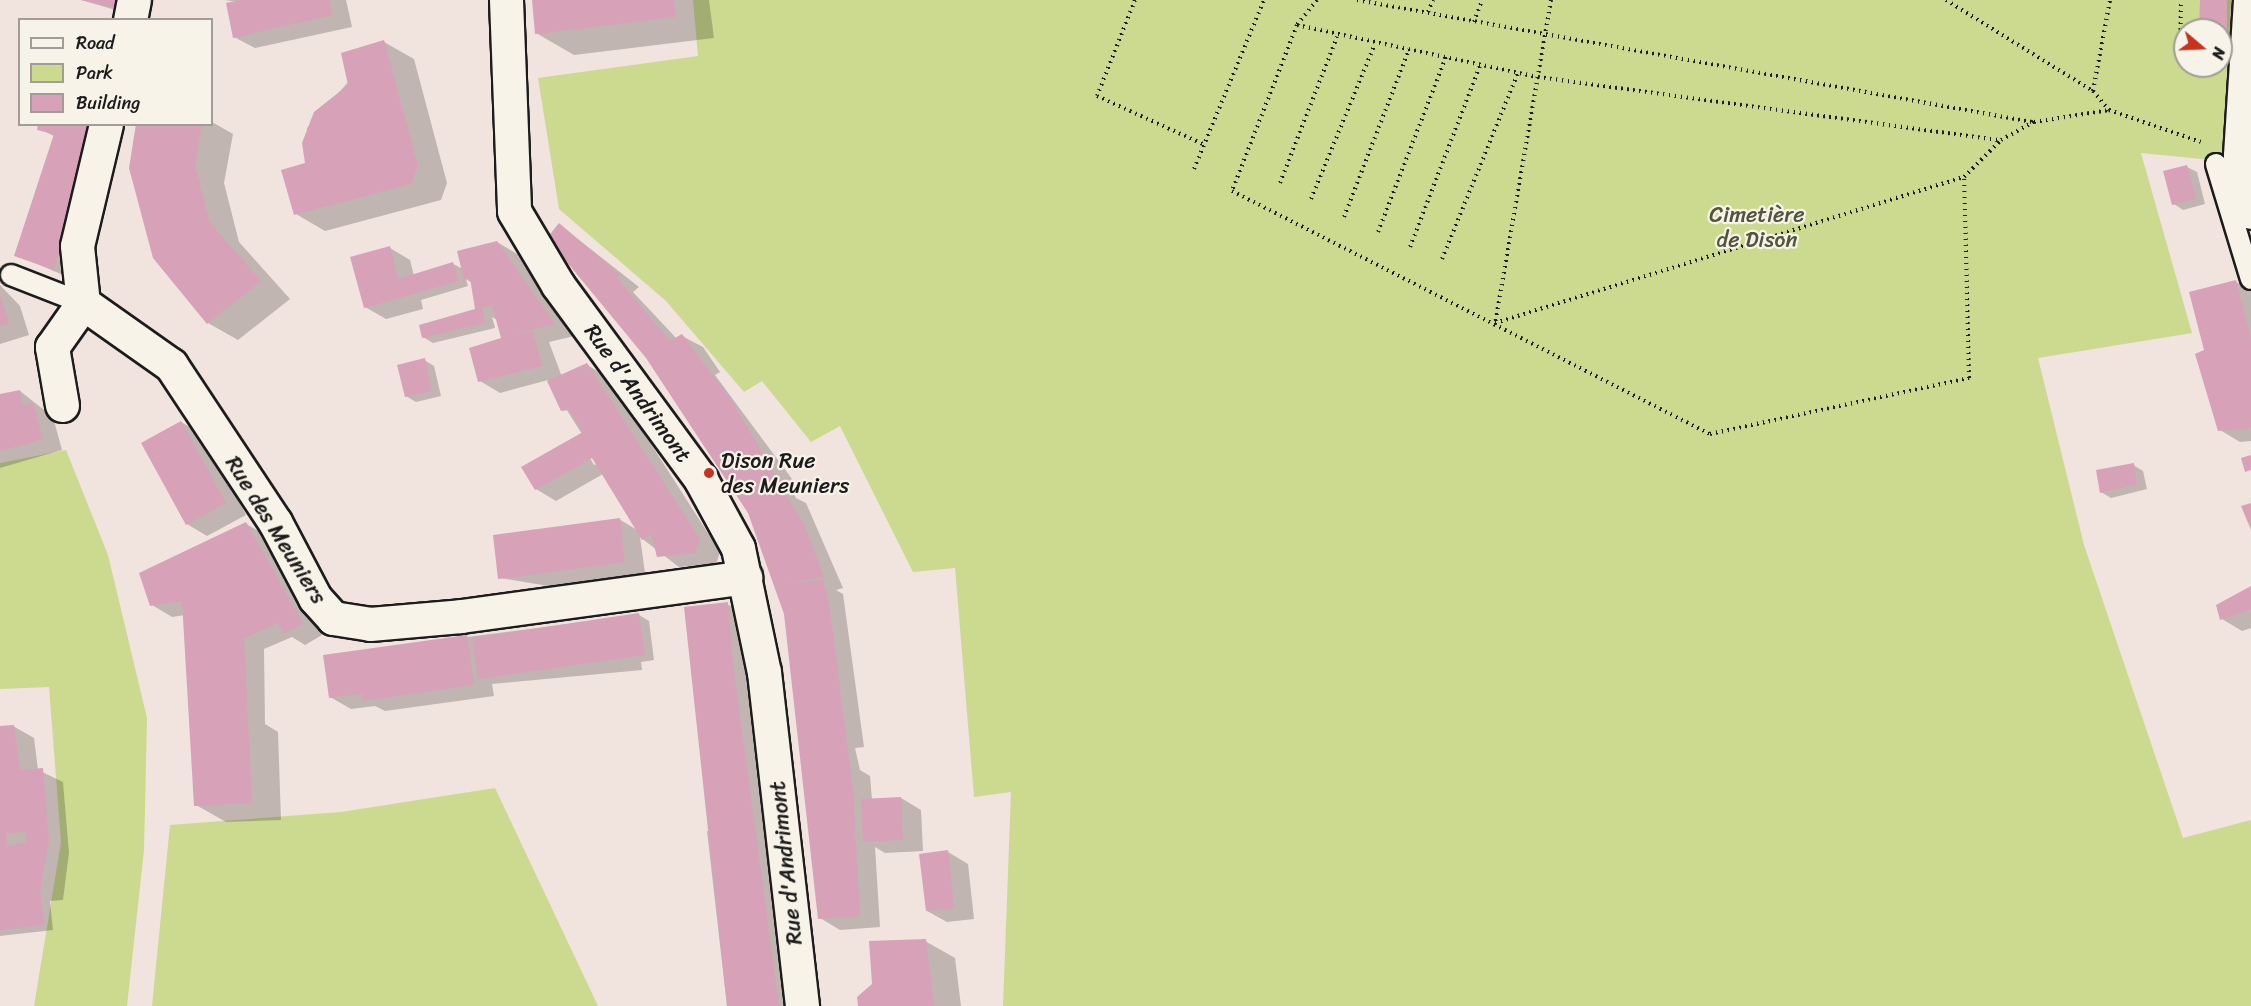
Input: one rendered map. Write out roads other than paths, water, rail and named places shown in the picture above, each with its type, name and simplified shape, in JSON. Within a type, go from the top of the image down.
[{"type":"street","points":[[130,18],[134,0]]},
{"type":"street","name":"Rue d'Andrimont","points":[[506,0],[514,211],[558,285],[701,480],[738,548],[764,672],[802,1006]]},
{"type":"street","points":[[2250,0],[2240,156],[2251,212]]},
{"type":"street","points":[[62,405],[52,347],[83,303],[76,246],[106,126]]},
{"type":"street","name":"Rue des Meuniers","points":[[83,303],[171,365],[274,522],[315,598],[333,618],[370,624],[461,616],[745,577]]},
{"type":"lane","points":[[2216,164],[2251,279]]},
{"type":"lane","points":[[11,275],[83,303]]},
{"type":"place","name":"Dison Rue des Meuniers","points":[[709,473]]},
{"type":"park label","name":"Cimetière de Dison","points":[[1757,226]]}]
